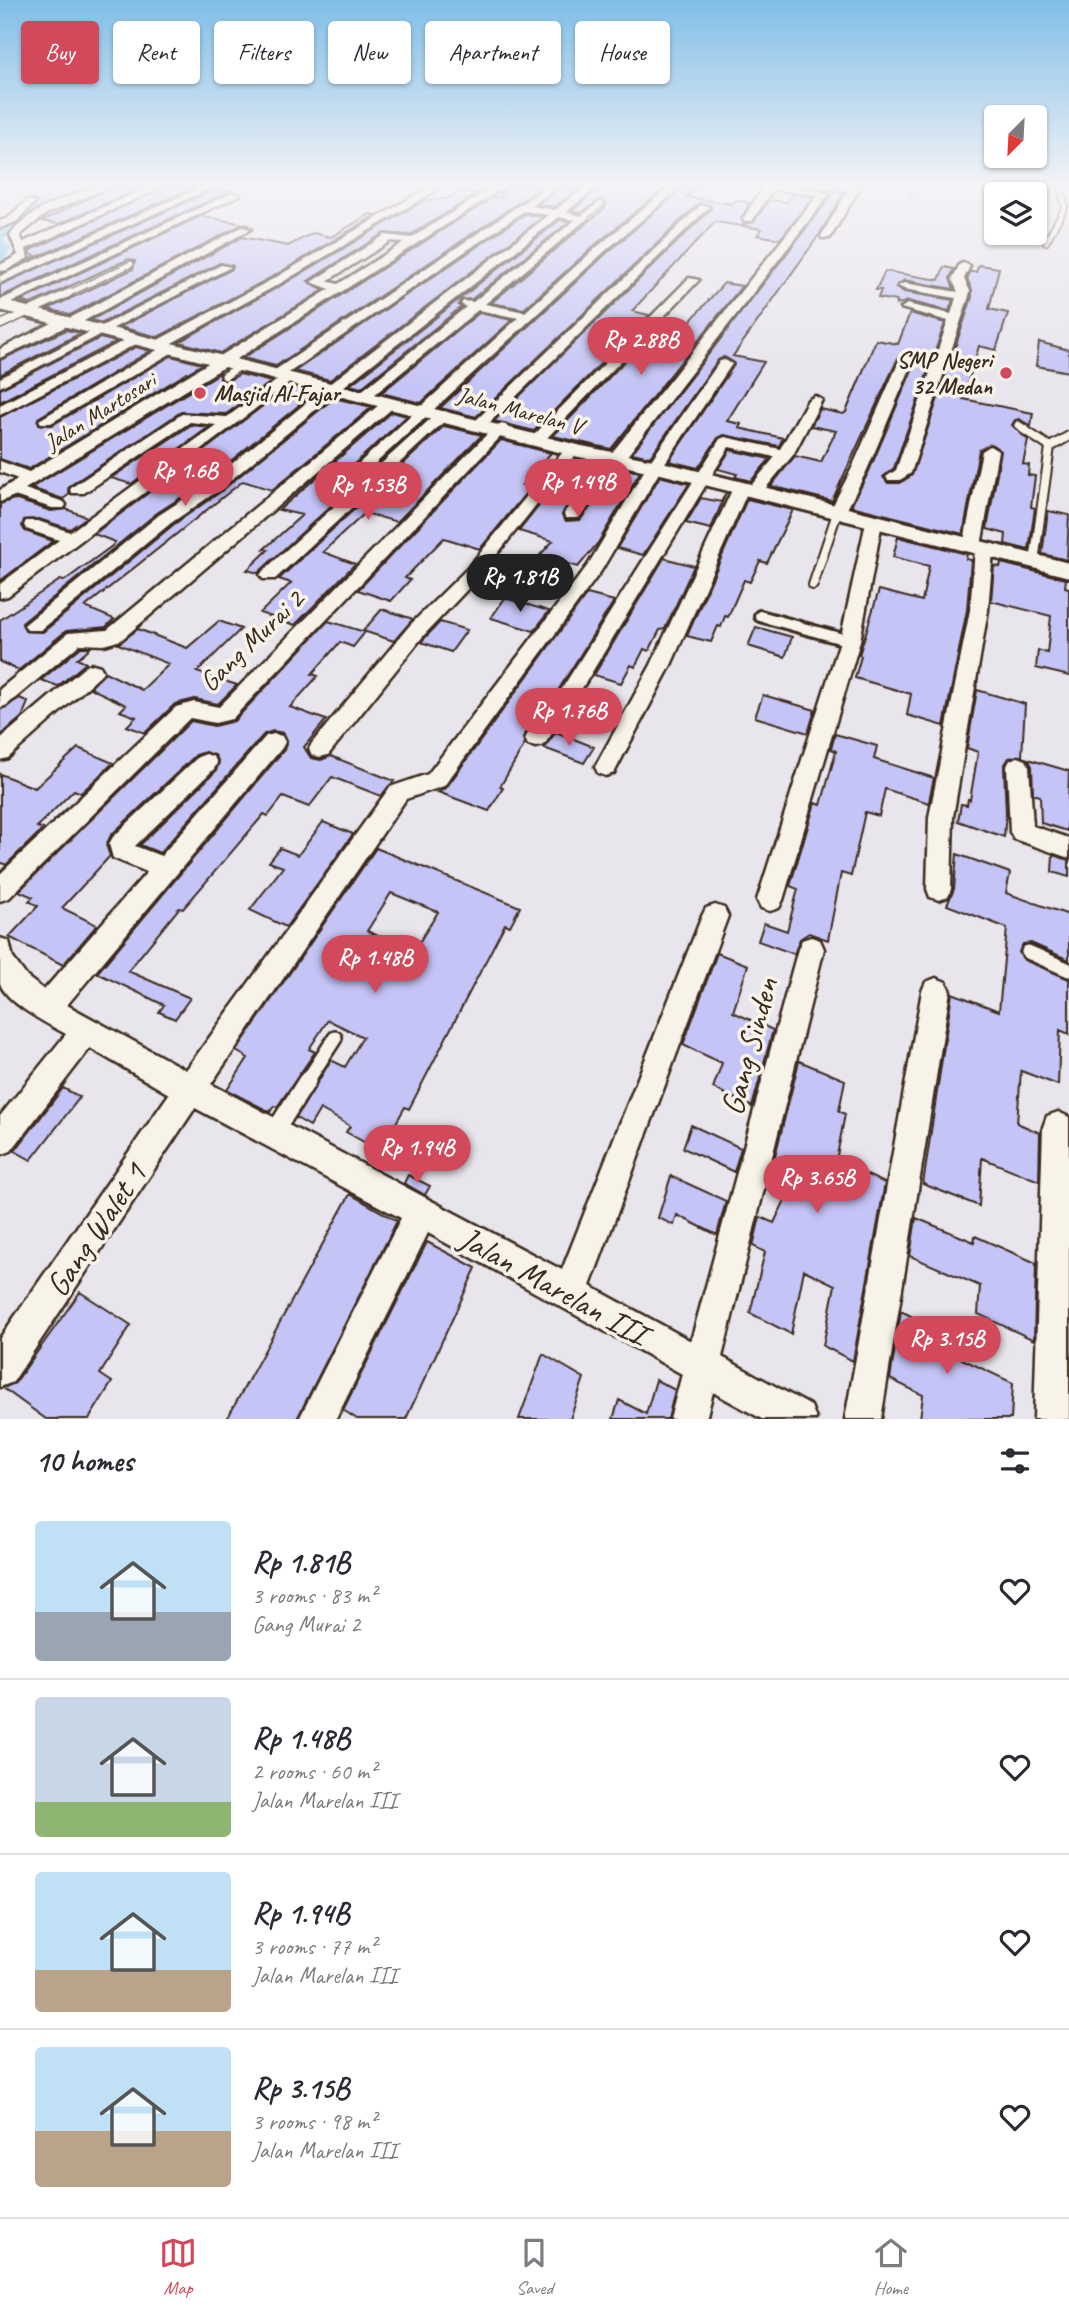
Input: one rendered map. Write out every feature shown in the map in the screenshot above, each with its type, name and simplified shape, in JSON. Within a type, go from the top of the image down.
[{"type":"street","points":[[0,269],[24,256],[23,252]]},
{"type":"street","points":[[0,280],[62,252]]},
{"type":"street","points":[[0,305],[112,252]]},
{"type":"street","points":[[0,354],[67,323],[202,252]]},
{"type":"street","points":[[76,418],[52,417],[152,343],[304,252]]},
{"type":"street","points":[[340,288],[317,282],[365,252]]},
{"type":"street","name":"Jalan Martosari","points":[[7,494],[230,368],[340,288],[397,252]]},
{"type":"street","points":[[1,592],[230,422],[283,376],[455,252]]},
{"type":"street","points":[[34,625],[165,519],[213,487],[333,388],[509,252]]},
{"type":"street","points":[[364,396],[541,252]]},
{"type":"street","points":[[330,497],[421,411],[600,252]]},
{"type":"street","points":[[480,424],[657,252]]},
{"type":"street","points":[[572,514],[619,459],[776,252]]},
{"type":"street","points":[[894,477],[903,473],[963,296],[964,291],[958,279],[964,266]]},
{"type":"street","points":[[0,383],[225,267]]},
{"type":"street","points":[[538,439],[693,280]]},
{"type":"street","points":[[141,285],[176,293]]},
{"type":"street","points":[[904,286],[963,296]]},
{"type":"street","points":[[447,300],[526,316]]},
{"type":"street","name":"Jalan Marelan V","points":[[0,305],[98,332],[152,343],[230,368],[283,376],[501,428],[572,450],[655,466],[1069,570]]},
{"type":"street","points":[[907,308],[955,318]]},
{"type":"street","points":[[0,411],[152,343]]},
{"type":"street","points":[[837,513],[859,470],[908,357]]},
{"type":"street","name":"Gang Walet 1","points":[[0,1370],[190,1089],[398,793],[407,788],[429,785],[436,780],[595,567],[655,466],[725,364]]},
{"type":"street","points":[[606,767],[637,716],[747,491],[785,455],[815,400]]},
{"type":"street","points":[[0,701],[75,638],[83,636],[100,641],[114,635],[390,403]]},
{"type":"street","points":[[269,575],[332,516],[393,465],[443,415]]},
{"type":"street","points":[[78,490],[187,417],[230,422]]},
{"type":"street","name":"Gang Murai 2","points":[[0,890],[183,712],[197,708],[216,716],[225,714],[501,428]]},
{"type":"street","points":[[537,739],[568,695],[726,442],[785,455]]},
{"type":"street","points":[[320,749],[417,630],[473,573],[572,450]]},
{"type":"street","points":[[939,888],[941,817],[979,610],[978,548],[990,451]]},
{"type":"street","points":[[72,455],[113,468]]},
{"type":"street","points":[[132,456],[169,466]]},
{"type":"street","points":[[0,466],[33,479]]},
{"type":"street","points":[[7,494],[58,505]]},
{"type":"street","points":[[770,900],[850,641],[874,522]]},
{"type":"street","points":[[32,525],[72,538]]},
{"type":"street","points":[[0,752],[93,671]]},
{"type":"street","points":[[46,1008],[274,743]]},
{"type":"street","points":[[165,868],[122,851],[121,845],[206,763]]},
{"type":"street","points":[[1018,766],[1022,832],[1069,848]]},
{"type":"street","points":[[569,1295],[715,916]]},
{"type":"street","name":"Gang Sinden","points":[[688,1419],[811,949]]},
{"type":"street","name":"Jalan Marelan III","points":[[0,950],[1,961],[17,986],[46,1008],[569,1295],[702,1364],[798,1419]]},
{"type":"street","points":[[863,1419],[936,991]]},
{"type":"street","points":[[0,1140],[86,1031]]},
{"type":"street","points":[[1052,1419],[1058,1127]]},
{"type":"street","points":[[317,1419],[422,1212]]},
{"type":"lane","points":[[0,326],[131,264]]},
{"type":"lane","points":[[1018,425],[1050,447]]},
{"type":"lane","points":[[1050,447],[1069,436]]},
{"type":"lane","points":[[1034,562],[1050,447]]},
{"type":"lane","points":[[813,585],[837,513]]},
{"type":"lane","points":[[760,616],[850,641]]},
{"type":"lane","points":[[1028,952],[1069,970]]},
{"type":"lane","points":[[273,1133],[335,1038]]},
{"type":"building","points":[[48,252],[30,260],[36,256],[30,254]]},
{"type":"building","points":[[74,252],[97,252],[0,297],[0,285]]},
{"type":"building","points":[[124,252],[189,252],[70,315],[48,309],[133,269],[135,261],[129,259],[31,304],[20,301]]},
{"type":"building","points":[[214,252],[314,252],[158,337],[120,327],[232,269],[233,266],[220,263],[102,323],[91,320]]},
{"type":"building","points":[[337,252],[354,252],[308,281],[324,290],[220,353],[179,342]]},
{"type":"building","points":[[408,252],[445,252],[276,366],[243,358]]},
{"type":"building","points":[[469,252],[497,252],[330,380],[295,371]]},
{"type":"building","points":[[519,252],[531,252],[472,299],[461,300],[458,305],[461,307],[361,388],[350,385]]},
{"type":"building","points":[[552,252],[587,252],[524,309],[491,303]]},
{"type":"building","points":[[648,252],[476,417],[440,408],[607,253]]},
{"type":"building","points":[[667,252],[687,252],[632,311],[649,315],[534,431],[494,421]]},
{"type":"building","points":[[788,252],[807,252],[733,356],[764,362],[727,421],[741,424],[739,428],[783,438],[779,446],[724,435],[718,438],[698,468],[669,461],[734,365],[724,357],[718,360],[650,457],[632,453]]},
{"type":"building","points":[[979,265],[999,268],[989,309],[1008,313],[996,350],[979,346],[963,399],[1033,413],[1031,426],[1019,419],[1012,425],[1028,440],[1023,464],[1029,465],[1028,475],[1035,476],[1031,507],[1035,508],[1029,550],[1005,544],[1006,534],[987,529],[1001,451],[991,444],[979,450],[963,534],[851,506],[869,471],[917,358],[909,351],[899,356],[832,501],[771,486],[795,456],[821,462],[836,431],[811,426],[820,409],[843,414],[846,412],[876,340],[898,344],[910,313],[945,323],[894,468],[883,477],[888,483],[900,483],[912,475],[972,297],[967,279],[970,272],[976,272]]},
{"type":"building","points":[[944,267],[954,269],[950,278],[954,289],[904,280],[896,287],[904,292],[953,300],[949,311],[908,301],[896,305],[897,301],[878,298],[881,290],[876,290],[885,271],[939,280]]},
{"type":"building","points":[[724,283],[742,286],[611,449],[553,436],[662,322],[685,327]]},
{"type":"building","points":[[479,313],[512,320],[421,403],[381,393]]},
{"type":"building","points":[[66,330],[81,333],[0,375],[0,360]]},
{"type":"building","points":[[100,338],[116,342],[0,402],[0,389]]},
{"type":"building","points":[[1039,342],[1069,350],[1069,372],[1036,366]]},
{"type":"building","points":[[136,347],[150,351],[38,418],[39,424],[52,425],[171,356],[202,364],[29,469],[0,459],[0,417]]},
{"type":"building","points":[[220,373],[220,379],[225,382],[240,374],[271,382],[226,414],[181,412],[71,485],[68,489],[70,494],[63,499],[31,488]]},
{"type":"building","points":[[289,386],[314,393],[205,482],[157,513],[22,623],[25,631],[43,632],[334,398],[372,407],[272,490],[243,481],[85,607],[114,619],[106,627],[66,631],[19,670],[0,662],[0,620],[60,580],[64,581],[112,546],[115,542],[94,534]]},
{"type":"building","points":[[392,412],[407,416],[320,495],[321,499],[333,504],[258,573],[247,570],[268,550],[264,549],[302,515],[279,510]]},
{"type":"building","points":[[191,425],[209,427],[131,484],[111,478]]},
{"type":"building","points":[[444,426],[482,435],[397,522],[365,513],[323,552],[355,564],[295,625],[260,613],[291,583],[279,579]]},
{"type":"building","points":[[501,440],[551,453],[522,485],[531,487],[480,549],[444,538],[405,578],[410,580],[391,601],[358,590]]},
{"type":"building","points":[[730,450],[770,459],[751,481],[718,469]]},
{"type":"building","points":[[621,468],[640,472],[598,543],[578,567],[540,555],[553,541],[519,531],[550,492],[561,495],[571,481],[575,482],[579,477],[588,479],[562,515],[566,521],[580,520]]},
{"type":"building","points":[[660,476],[689,484],[643,555],[617,548]]},
{"type":"building","points":[[726,493],[711,529],[686,523],[701,498],[721,502]]},
{"type":"building","points":[[14,499],[51,511],[66,509],[87,517],[70,529],[39,519],[24,520],[22,526],[25,531],[53,541],[0,581],[0,504]]},
{"type":"building","points":[[747,499],[793,510],[767,563],[760,561],[750,582],[744,580],[728,617],[725,616],[721,627],[718,626],[711,642],[687,636]]},
{"type":"building","points":[[1048,511],[1069,515],[1067,560],[1042,554]]},
{"type":"building","points":[[898,537],[967,554],[966,559],[971,560],[967,610],[944,726],[907,715],[911,694],[855,678],[861,656],[859,655],[879,590],[922,601],[929,566],[893,557]]},
{"type":"building","points":[[664,558],[694,566],[665,629],[660,630],[649,651],[644,649],[635,667],[631,665],[621,683],[594,675]]},
{"type":"building","points":[[1001,563],[1066,579],[1065,587],[1069,588],[1069,676],[1036,668],[1038,650],[1047,653],[1051,616],[991,601],[994,566],[1000,567]]},
{"type":"building","points":[[587,594],[614,601],[559,689],[526,732],[523,738],[525,744],[489,811],[438,792],[446,788]]},
{"type":"building","points":[[505,598],[549,611],[534,631],[491,618]]},
{"type":"building","points":[[382,609],[413,619],[394,641],[363,631]]},
{"type":"building","points":[[219,621],[241,629],[197,672],[237,685],[218,704],[195,699],[175,704],[145,733],[127,726],[136,717],[120,711],[126,705],[90,688],[105,672],[142,690],[169,664],[118,644],[138,629],[187,648]]},
{"type":"building","points":[[328,621],[365,632],[353,647],[340,642],[312,674],[318,676],[290,707],[326,720],[304,747],[311,758],[321,760],[331,756],[394,781],[381,796],[332,777],[309,807],[283,797],[268,816],[264,814],[183,909],[179,908],[128,971],[190,998],[175,1019],[159,1012],[164,1005],[97,973],[284,750],[287,741],[283,733],[273,731],[264,734],[160,853],[140,845],[216,771],[219,762],[215,755],[205,752],[196,755],[111,835],[106,845],[110,856],[62,908],[97,925],[63,965],[9,937],[38,906],[29,901],[33,897],[19,891],[191,721],[214,726],[234,721]]},
{"type":"building","points":[[440,622],[467,630],[451,652],[421,642]]},
{"type":"building","points":[[756,627],[792,637],[785,657],[748,646]]},
{"type":"building","points":[[81,647],[91,647],[77,659],[86,663],[58,686],[41,680]]},
{"type":"building","points":[[977,690],[1025,704],[1022,756],[1009,758],[1004,766],[1004,837],[958,821],[961,804],[967,805],[968,799],[970,800],[978,752],[967,748]]},
{"type":"building","points":[[763,695],[815,710],[808,733],[755,717]]},
{"type":"building","points":[[20,698],[28,702],[22,717],[0,736],[0,710]]},
{"type":"building","points":[[556,732],[594,747],[584,763],[544,748]]},
{"type":"building","points":[[835,734],[877,746],[874,759],[934,778],[929,803],[885,789],[879,816],[865,812],[851,876],[841,873],[828,940],[809,933],[800,939],[794,954],[758,941],[764,923],[787,931],[798,889],[790,886],[815,803],[821,805],[836,751],[831,749]]},
{"type":"building","points":[[78,748],[113,763],[81,793],[74,790],[37,827],[43,829],[6,865],[0,862],[0,774],[35,788]]},
{"type":"building","points":[[1028,759],[1069,771],[1067,831],[1041,823],[1040,796],[1033,794],[1032,766]]},
{"type":"building","points":[[323,822],[353,834],[286,927],[250,910],[283,867],[269,862],[280,848],[298,855]]},
{"type":"building","points":[[376,848],[520,907],[510,926],[505,924],[409,1109],[405,1107],[380,1151],[346,1132],[350,1126],[320,1109],[310,1126],[296,1118],[331,1060],[345,1067],[363,1037],[328,1020],[309,1049],[315,1052],[277,1107],[274,1106],[270,1112],[227,1090],[248,1058],[236,1051]],"holes":[[[391,893],[438,912],[413,952],[367,931]]]},
{"type":"building","points":[[957,854],[1010,873],[1006,893],[1069,915],[1069,960],[1031,943],[1023,944],[1019,952],[1024,960],[1069,979],[1069,1034],[1060,1030],[1058,1085],[1021,1071],[1017,1123],[1040,1133],[1039,1181],[982,1158],[979,1206],[923,1184],[952,993],[999,1011],[1007,928],[947,905],[954,889]]},
{"type":"building","points":[[1053,855],[1069,860],[1069,877],[1052,872]]},
{"type":"building","points":[[717,953],[748,965],[733,1012],[773,1030],[752,1107],[713,1088],[722,1063],[683,1045]]},
{"type":"building","points":[[799,1061],[845,1080],[839,1111],[845,1114],[836,1161],[885,1183],[853,1361],[823,1346],[835,1285],[804,1270],[791,1334],[750,1313],[765,1252],[753,1246],[760,1217],[774,1223],[786,1198],[767,1188]]},
{"type":"building","points":[[63,1088],[80,1097],[31,1160],[15,1151]]},
{"type":"building","points":[[691,1125],[741,1148],[734,1172],[683,1148]]},
{"type":"building","points":[[408,1175],[430,1186],[425,1195],[404,1183]]},
{"type":"building","points":[[671,1176],[726,1201],[717,1235],[677,1215],[674,1225],[658,1218]]},
{"type":"building","points":[[350,1194],[397,1221],[297,1419],[227,1419]]},
{"type":"building","points":[[916,1218],[974,1242],[975,1236],[1036,1263],[1034,1340],[978,1314],[980,1286],[910,1256]]},
{"type":"building","points":[[427,1242],[476,1268],[406,1419],[357,1419],[343,1410]]},
{"type":"building","points":[[80,1292],[131,1325],[100,1374],[112,1382],[89,1419],[46,1419],[3,1388],[15,1383]]},
{"type":"building","points":[[901,1311],[925,1323],[924,1326],[964,1345],[962,1359],[1013,1383],[1011,1419],[920,1419],[923,1395],[890,1379]]},
{"type":"building","points":[[543,1354],[584,1378],[570,1419],[519,1419]]},
{"type":"building","points":[[656,1380],[675,1390],[668,1419],[613,1419],[619,1400],[646,1414]]},
{"type":"waterway","points":[[0,259],[4,252]]},
{"type":"place","name":"SMP Negeri 32 Medan","points":[[1006,373]]},
{"type":"place","name":"Masjid Al-Fajar","points":[[200,393]]}]
